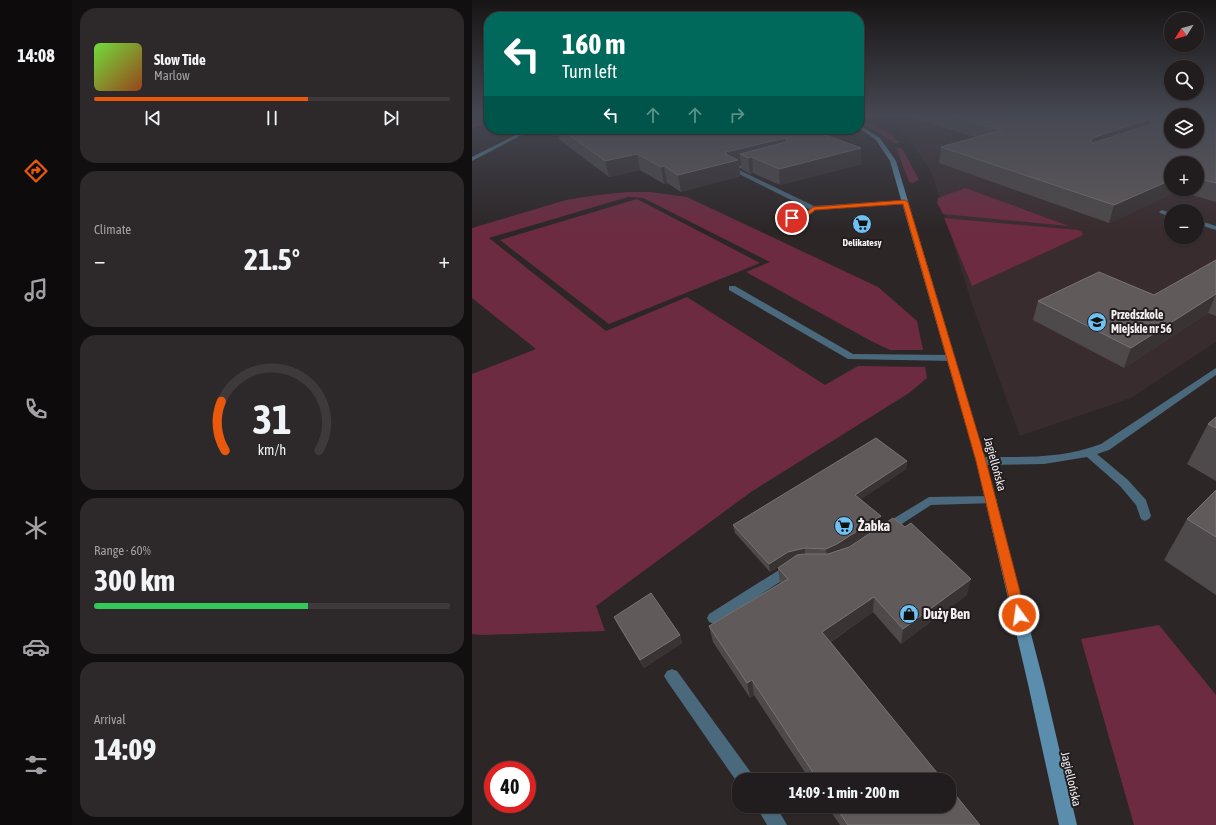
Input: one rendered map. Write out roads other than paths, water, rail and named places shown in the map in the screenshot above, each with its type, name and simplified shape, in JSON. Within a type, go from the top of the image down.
[{"type":"street","points":[[472,159],[483,154]]},
{"type":"street","name":"Jagiellońska","points":[[888,154],[893,161],[981,461],[1034,676],[1068,825]]},
{"type":"lane","points":[[762,161],[732,169],[813,208],[905,202]]},
{"type":"lane","points":[[792,218],[809,213],[813,208]]},
{"type":"lane","points":[[1204,224],[1216,228]]},
{"type":"lane","points":[[732,288],[851,358],[952,358]]},
{"type":"lane","points":[[981,461],[1063,458],[1090,454],[1105,447],[1216,371]]},
{"type":"lane","points":[[1090,454],[1124,483],[1142,503],[1145,516]]},
{"type":"lane","points":[[876,536],[929,501],[991,500]]},
{"type":"lane","points":[[714,618],[794,566],[800,564]]},
{"type":"lane","points":[[672,676],[741,773]]},
{"type":"lane","points":[[770,813],[778,825]]},
{"type":"place","name":"Delikatesy","points":[[862,224]]},
{"type":"place","name":"Przedszkole Miejskie nr 56","points":[[1097,322]]},
{"type":"place","name":"Żabka","points":[[844,526]]},
{"type":"place","name":"Duży Ben","points":[[909,614]]}]
